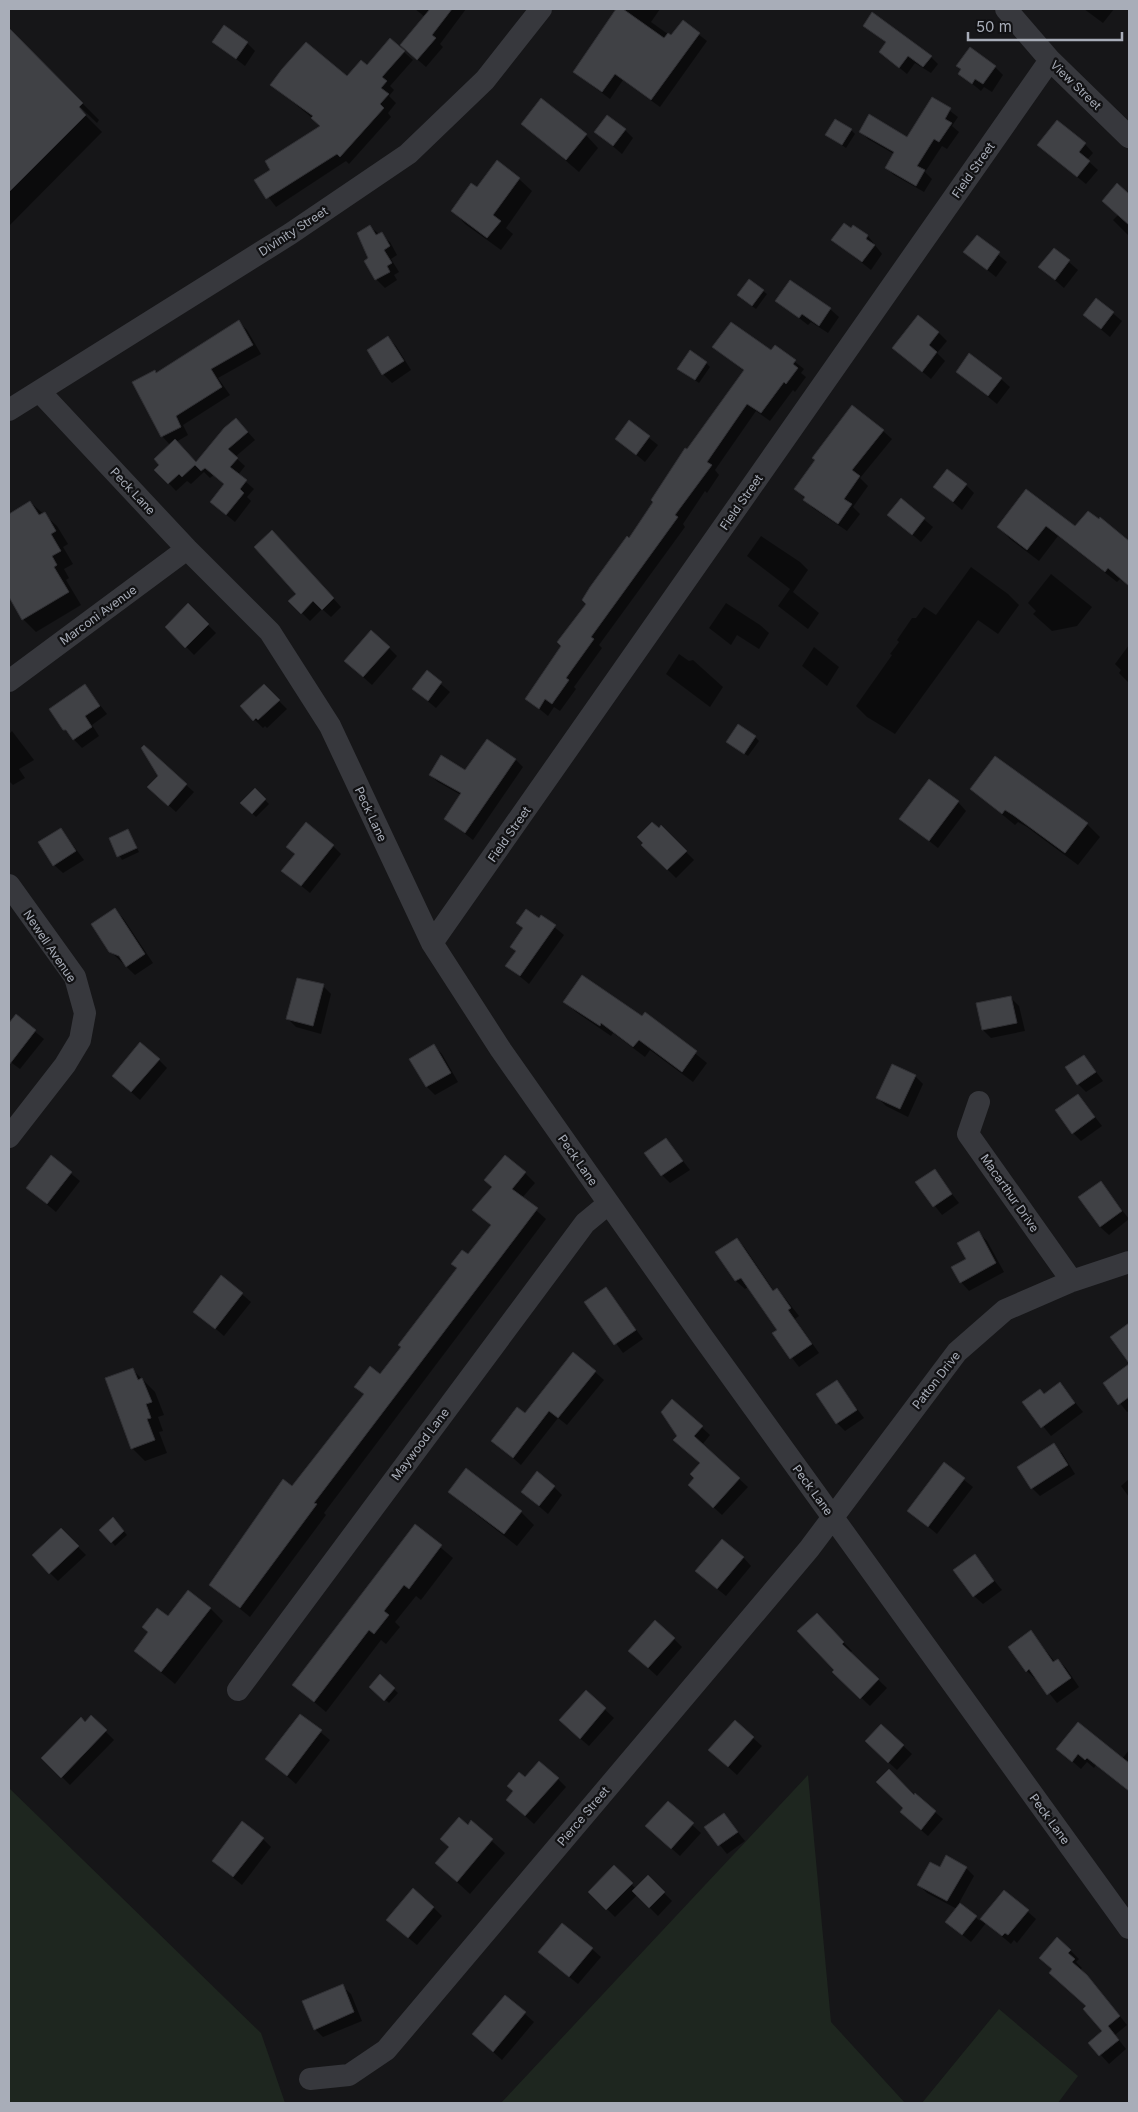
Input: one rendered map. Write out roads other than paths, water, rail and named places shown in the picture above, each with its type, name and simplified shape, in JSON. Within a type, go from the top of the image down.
[{"type":"street","name":"Divinity Street","points":[[9,410],[290,234],[408,154],[485,80],[541,9]]},
{"type":"street","name":"View Street","points":[[1006,9],[1050,60],[1129,137]]},
{"type":"street","name":"Field Street","points":[[432,943],[1050,60]]},
{"type":"street","name":"Peck Lane","points":[[40,392],[187,549],[270,632],[330,726],[432,943],[501,1050],[608,1204],[1129,1928]]},
{"type":"street","name":"Marconi Avenue","points":[[9,681],[187,549]]},
{"type":"street","name":"Newell Avenue","points":[[9,885],[75,978],[85,1013],[80,1040],[65,1065],[9,1137]]},
{"type":"street","name":"Macarthur Drive","points":[[980,1102],[968,1134],[1072,1280]]},
{"type":"street","name":"Maywood Lane","points":[[238,1690],[585,1223],[608,1204]]},
{"type":"street","name":"Patton Drive","points":[[833,1517],[957,1352],[1005,1310],[1072,1280],[1129,1262]]},
{"type":"street","name":"Pierce Street","points":[[310,2079],[349,2075],[386,2050],[803,1557],[833,1517]]}]
